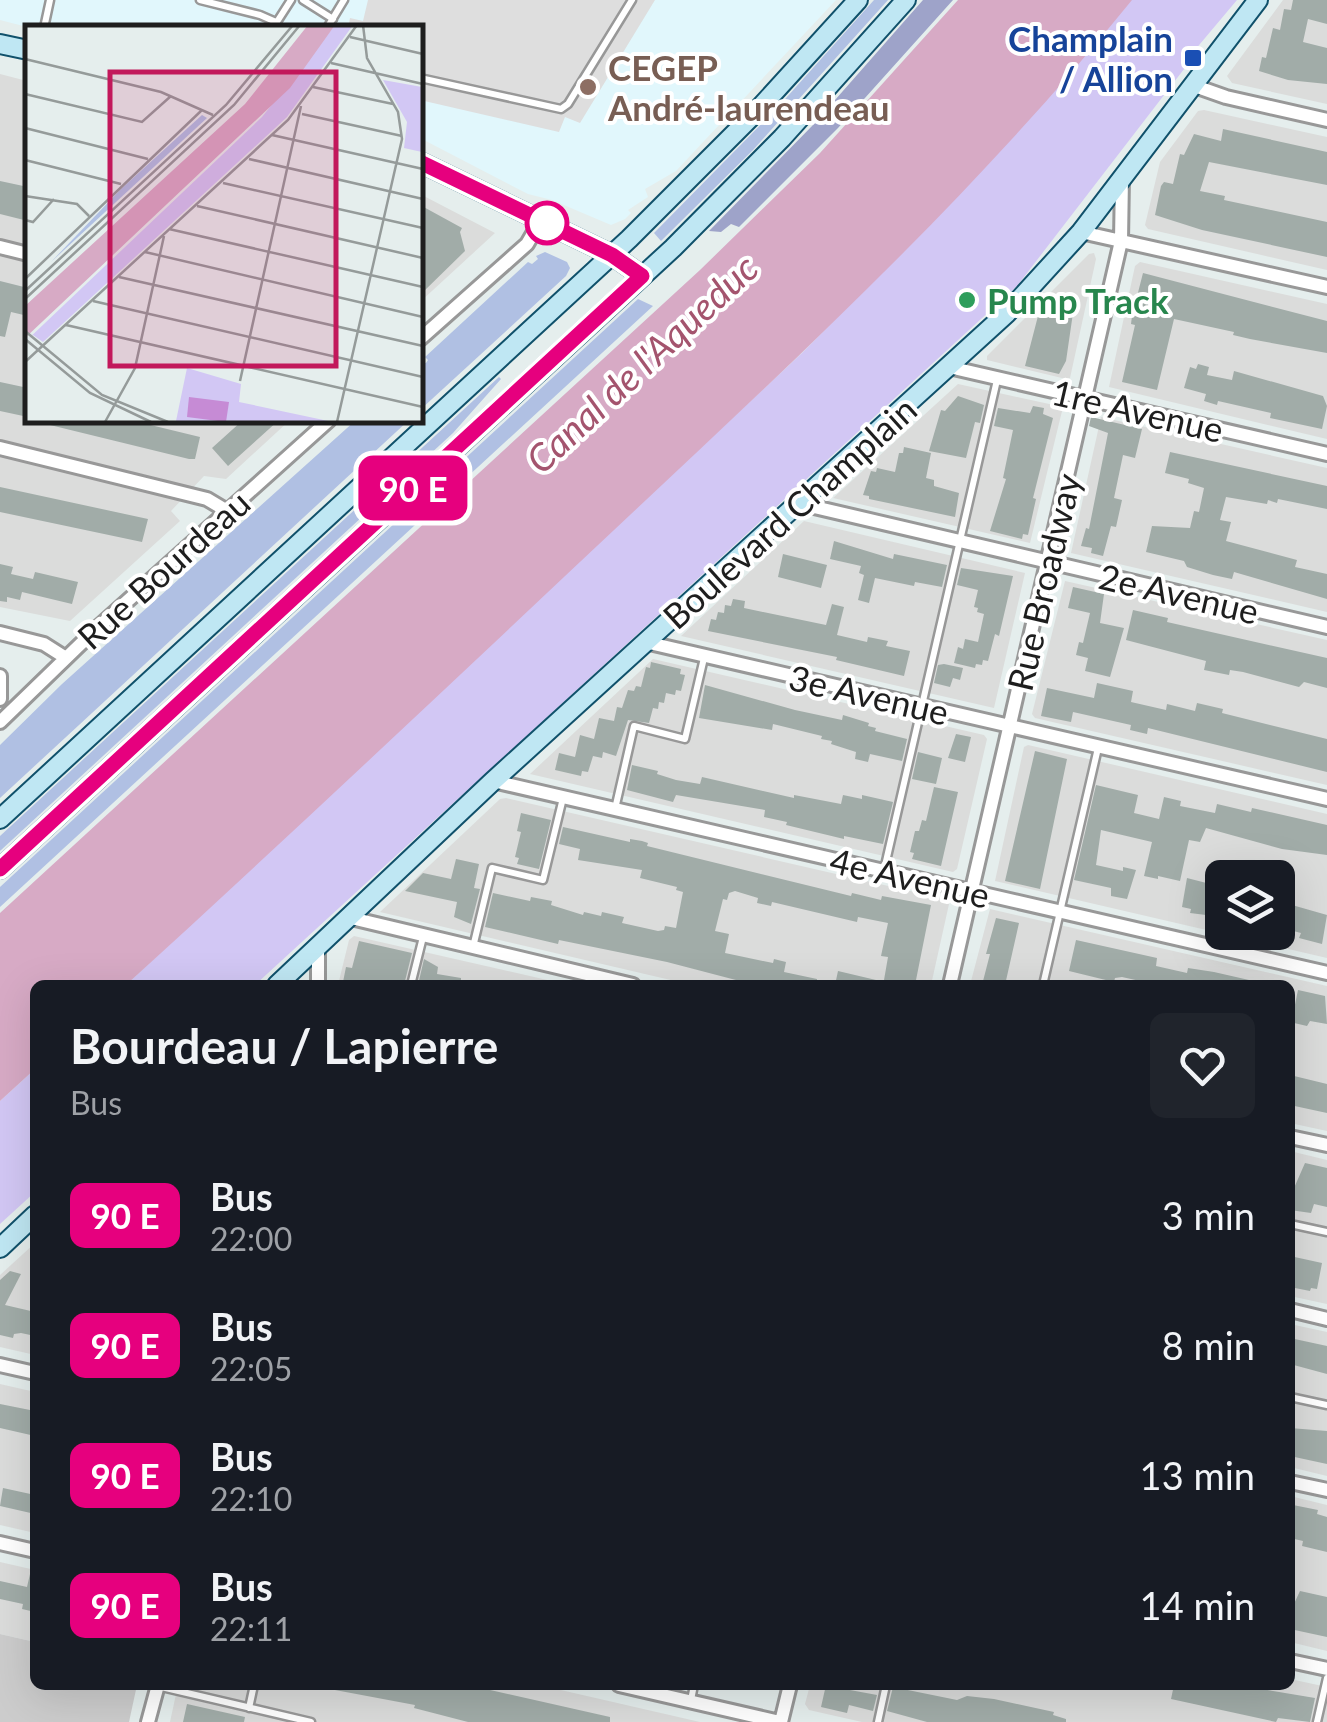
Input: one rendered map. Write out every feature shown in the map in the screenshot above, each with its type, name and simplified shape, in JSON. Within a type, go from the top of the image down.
[{"type":"main road","points":[[0,819],[612,255],[701,169],[858,0]]},
{"type":"main road","points":[[0,869],[642,276],[782,138],[906,0]]},
{"type":"main road","name":"Boulevard Champlain","points":[[282,980],[493,781],[1031,290],[1081,232],[1258,0]]},
{"type":"main road","points":[[0,44],[25,49]]},
{"type":"main road","points":[[422,163],[612,255],[642,276]]},
{"type":"main road","points":[[0,1248],[30,1221]]},
{"type":"street","points":[[1192,85],[1226,98],[1327,120]]},
{"type":"street","name":"Rue Broadway","points":[[951,980],[1121,241],[1122,177]]},
{"type":"street","points":[[422,337],[527,244],[540,220]]},
{"type":"street","points":[[1081,232],[1327,287]]},
{"type":"street","points":[[0,248],[25,253]]},
{"type":"street","name":"1re Avenue","points":[[949,367],[1327,454]]},
{"type":"street","name":"Rue Bourdeau","points":[[0,722],[226,510],[327,422]]},
{"type":"street","points":[[0,448],[207,499],[226,510]]},
{"type":"street","name":"2e Avenue","points":[[797,503],[1327,627]]},
{"type":"street","points":[[0,634],[44,644],[66,658]]},
{"type":"street","name":"3e Avenue","points":[[645,642],[1327,799]]},
{"type":"street","points":[[0,676],[0,699]]},
{"type":"street","name":"4e Avenue","points":[[493,781],[1327,973]]},
{"type":"street","points":[[347,918],[611,980]]},
{"type":"street","points":[[318,945],[318,980]]},
{"type":"street","points":[[1295,1138],[1327,1145]]},
{"type":"street","points":[[1295,1311],[1327,1319]]},
{"type":"street","points":[[0,1366],[30,1372]]},
{"type":"street","points":[[1295,1483],[1327,1490]]},
{"type":"street","points":[[0,1543],[30,1550]]},
{"type":"street","points":[[1295,1662],[1327,1669]]},
{"type":"street","points":[[148,1722],[157,1690]]},
{"type":"street","points":[[639,1690],[781,1722],[789,1690]]},
{"type":"lane","points":[[45,25],[50,0]]},
{"type":"lane","points":[[200,0],[260,14],[274,25],[291,0]]},
{"type":"lane","points":[[303,0],[333,19]]},
{"type":"lane","points":[[330,25],[344,0]]},
{"type":"lane","points":[[422,78],[561,110],[632,0]]},
{"type":"lane","points":[[884,871],[997,378]]},
{"type":"lane","points":[[614,809],[634,726],[685,740],[705,656]]},
{"type":"lane","points":[[1044,980],[1098,747]]},
{"type":"lane","points":[[473,948],[492,868],[543,880],[563,797]]},
{"type":"lane","points":[[412,980],[423,937]]},
{"type":"lane","points":[[1295,1225],[1327,1232]]},
{"type":"lane","points":[[1295,1398],[1327,1406]]},
{"type":"lane","points":[[1317,1722],[1327,1678]]},
{"type":"lane","points":[[175,1690],[311,1722]]},
{"type":"lane","points":[[249,1708],[253,1690]]},
{"type":"lane","points":[[690,1702],[693,1690]]},
{"type":"lane","points":[[878,1722],[885,1690]]},
{"type":"shaded area","name":"CEGEP André-laurendeau","points":[[0,0],[836,0],[676,171],[645,189],[648,197],[628,210],[631,213],[625,219],[611,225],[528,194],[422,139],[422,25],[25,26],[0,20]]},
{"type":"shaded area","points":[[368,0],[655,0],[580,123],[565,117],[559,132],[422,100],[422,25],[349,25],[350,18],[363,21]]},
{"type":"shaded area","points":[[874,0],[888,0],[753,150],[661,241],[654,233],[778,107]]},
{"type":"shaded area","points":[[923,0],[953,0],[838,128],[739,227],[731,224],[721,232],[709,231],[813,125]]},
{"type":"shaded area","points":[[1131,0],[1237,0],[1189,57],[1191,60],[1017,286],[260,980],[131,980],[802,353],[991,161]]},
{"type":"shaded area","points":[[1283,0],[1327,0],[1327,104],[1232,83],[1227,76]]},
{"type":"shaded area","points":[[0,74],[25,80],[25,422],[288,422],[226,479],[204,476],[171,511],[180,521],[70,621],[0,607]]},
{"type":"shaded area","points":[[1198,111],[1327,137],[1327,270],[1148,229],[1145,225],[1160,162]]},
{"type":"shaded area","points":[[422,195],[495,233],[422,300]]},
{"type":"shaded area","points":[[545,252],[567,262],[570,268],[566,276],[422,408],[422,362],[428,360],[425,357],[528,262],[532,264],[538,259],[536,256]]},
{"type":"shaded area","points":[[1094,253],[1096,259],[1070,378],[987,360],[987,356]]},
{"type":"shaded area","points":[[1140,262],[1327,304],[1327,439],[1109,387],[1135,266]]},
{"type":"shaded area","points":[[638,299],[653,306],[0,907],[0,887]]},
{"type":"shaded area","points":[[499,377],[453,433],[0,851],[0,836]]},
{"type":"shaded area","points":[[958,384],[1063,407],[1030,543],[833,498]]},
{"type":"shaded area","points":[[1101,417],[1327,468],[1327,612],[1071,553]]},
{"type":"shaded area","points":[[354,422],[407,422],[0,798],[0,745],[62,684]]},
{"type":"shaded area","points":[[804,521],[1025,573],[994,708],[681,636]]},
{"type":"shaded area","points":[[1065,581],[1327,640],[1327,785],[1035,718],[1032,714]]},
{"type":"shaded area","points":[[653,659],[984,735],[987,739],[957,869],[953,872],[530,774]]},
{"type":"shaded area","points":[[1028,745],[1327,814],[1327,958],[1293,950],[1295,860],[1205,860],[1205,930],[995,881],[1024,747]]},
{"type":"shaded area","points":[[500,799],[945,899],[949,904],[932,980],[671,980],[380,912]]},
{"type":"shaded area","points":[[990,909],[1327,986],[1327,1131],[1295,1124],[1295,980],[971,980]]},
{"type":"shaded area","points":[[354,936],[547,980],[339,980],[349,940]]},
{"type":"shaded area","points":[[30,1074],[30,1197],[0,1224],[0,1101]]},
{"type":"shaded area","points":[[1295,1152],[1327,1160],[1327,1304],[1295,1297]]},
{"type":"shaded area","points":[[30,1248],[30,1354],[0,1347],[0,1275]]},
{"type":"shaded area","points":[[1295,1325],[1327,1332],[1327,1476],[1295,1468]]},
{"type":"shaded area","points":[[0,1384],[30,1391],[30,1532],[0,1525]]},
{"type":"shaded area","points":[[1295,1497],[1327,1505],[1327,1651],[1295,1643]]},
{"type":"shaded area","points":[[0,1562],[30,1569],[30,1641],[0,1634]]},
{"type":"shaded area","points":[[0,1634],[30,1641],[30,1690],[136,1690],[129,1722],[0,1722]]},
{"type":"shaded area","points":[[1295,1680],[1327,1687],[1327,1722],[862,1722],[809,1710],[805,1704],[809,1690],[1295,1690]]},
{"type":"shaded area","points":[[177,1690],[561,1690],[700,1722],[170,1722]]},
{"type":"water","name":"Canal de l'Aqueduc","points":[[958,0],[1132,0],[953,202],[826,329],[131,980],[30,980],[30,1074],[0,1101],[0,913],[700,270],[820,153]]},
{"type":"building","points":[[1293,0],[1327,0],[1327,24],[1308,19],[1303,42],[1327,48],[1327,84],[1288,80],[1259,71],[1273,28],[1280,30],[1284,9],[1291,10]]},
{"type":"building","points":[[1223,129],[1327,152],[1327,185],[1209,162],[1200,191],[1225,196],[1224,200],[1327,222],[1327,257],[1202,230],[1155,215],[1161,186],[1164,182],[1173,184],[1180,154],[1184,155],[1194,134],[1221,141]]},
{"type":"building","points":[[0,181],[25,186],[25,220],[0,214]]},
{"type":"building","points":[[422,206],[462,228],[465,251],[422,293]]},
{"type":"building","points":[[1143,273],[1327,321],[1327,353],[1250,339],[1174,319],[1157,390],[1122,382]]},
{"type":"building","points":[[0,281],[25,287],[25,315],[11,312],[5,337],[0,336]]},
{"type":"building","points":[[1049,308],[1073,313],[1066,361],[1059,374],[1025,366],[1038,316]]},
{"type":"building","points":[[1198,364],[1209,367],[1207,375],[1232,380],[1234,371],[1323,396],[1327,406],[1322,429],[1270,418],[1271,413],[1204,401],[1206,394],[1184,388],[1190,367],[1196,369]]},
{"type":"building","points":[[0,382],[25,387],[25,416],[0,411]]},
{"type":"building","points":[[958,396],[984,405],[980,423],[975,422],[966,458],[929,451],[941,410],[945,411]]},
{"type":"building","points":[[1033,406],[1044,408],[1043,414],[1053,418],[1028,535],[1023,534],[1022,539],[990,531],[1006,479],[1003,478],[1013,430],[994,426],[998,408],[1030,413]]},
{"type":"building","points":[[1091,417],[1142,429],[1135,458],[1123,455],[1114,498],[1122,500],[1103,556],[1081,546],[1086,528],[1089,529],[1108,433],[1089,426]]},
{"type":"building","points":[[138,422],[200,437],[195,459],[189,459],[50,425]]},
{"type":"building","points":[[241,422],[277,422],[228,466],[212,448]]},
{"type":"building","points":[[904,447],[931,453],[926,478],[934,480],[934,486],[959,493],[955,517],[863,495],[871,471],[876,472],[877,468],[895,472]]},
{"type":"building","points":[[1170,452],[1327,486],[1327,509],[1278,499],[1277,503],[1268,500],[1267,504],[1226,497],[1220,520],[1231,522],[1226,541],[1297,560],[1295,567],[1327,574],[1327,599],[1234,572],[1232,579],[1213,575],[1187,567],[1184,561],[1146,552],[1152,526],[1190,528],[1194,511],[1199,512],[1204,488],[1188,483],[1189,479],[1165,473]]},
{"type":"building","points":[[0,487],[148,519],[142,542],[0,512]]},
{"type":"building","points":[[834,541],[893,559],[894,554],[947,565],[942,587],[875,578],[869,603],[858,600],[864,575],[859,573],[861,566],[830,559]]},
{"type":"building","points":[[783,554],[827,565],[821,588],[778,577]]},
{"type":"building","points":[[0,564],[13,567],[11,574],[33,579],[35,572],[78,582],[72,604],[22,592],[20,600],[7,597],[7,602],[0,601]]},
{"type":"building","points":[[961,568],[1013,576],[999,636],[995,634],[988,661],[983,660],[975,668],[954,663],[958,647],[963,649],[965,639],[978,642],[984,614],[974,607],[978,590],[957,585]]},
{"type":"building","points":[[1073,587],[1104,594],[1100,623],[1124,628],[1110,677],[1085,671],[1088,658],[1076,655],[1090,613],[1068,608]]},
{"type":"building","points":[[733,599],[745,601],[744,608],[826,625],[832,604],[844,607],[837,635],[867,642],[868,637],[888,641],[886,646],[910,651],[904,676],[836,660],[837,657],[708,631],[711,619],[716,620],[718,612],[724,613],[725,605],[731,606]]},
{"type":"building","points":[[1133,610],[1168,618],[1167,622],[1327,658],[1327,688],[1304,682],[1299,687],[1230,670],[1229,675],[1204,670],[1206,661],[1126,640]]},
{"type":"building","points":[[651,662],[681,669],[680,674],[685,675],[681,691],[676,690],[675,695],[666,693],[664,703],[653,708],[649,723],[628,720],[616,756],[603,752],[602,758],[593,756],[588,772],[582,771],[581,776],[555,770],[559,753],[575,757],[580,735],[594,739],[599,718],[614,721],[617,707],[622,708],[628,690],[641,687]]},
{"type":"building","points":[[938,665],[963,668],[960,680],[953,678],[950,687],[934,683]]},
{"type":"building","points":[[1097,683],[1133,691],[1131,702],[1166,710],[1167,704],[1195,711],[1197,703],[1327,739],[1327,772],[1148,728],[1147,734],[1130,730],[1131,725],[1073,712],[1071,722],[1041,716],[1047,688],[1094,698]]},
{"type":"building","points":[[705,685],[795,710],[842,720],[843,715],[869,723],[875,731],[907,739],[902,761],[870,754],[868,762],[855,759],[856,752],[831,744],[822,736],[773,724],[772,730],[699,718]]},
{"type":"building","points":[[956,734],[971,737],[965,762],[948,758]]},
{"type":"building","points":[[1035,751],[1067,759],[1040,889],[1005,881]]},
{"type":"building","points":[[918,752],[942,758],[936,784],[912,779]]},
{"type":"building","points":[[632,765],[676,780],[700,784],[702,777],[794,798],[841,804],[843,795],[862,799],[862,795],[893,802],[883,844],[844,839],[764,817],[765,810],[676,795],[673,802],[627,790]]},
{"type":"building","points":[[1096,785],[1138,795],[1134,813],[1159,819],[1164,797],[1181,801],[1180,806],[1215,813],[1217,804],[1327,825],[1327,855],[1282,849],[1206,828],[1200,842],[1189,840],[1180,881],[1158,879],[1144,876],[1152,842],[1101,830],[1096,865],[1136,870],[1127,899],[1111,896],[1111,888],[1074,880]]},
{"type":"building","points":[[934,787],[958,792],[941,866],[912,859],[914,853],[910,852],[915,831],[919,831],[922,820],[926,821]]},
{"type":"building","points":[[521,813],[551,820],[539,869],[517,864]]},
{"type":"building","points":[[563,827],[630,842],[642,841],[647,846],[851,896],[852,893],[881,900],[882,896],[931,905],[916,980],[884,980],[888,957],[881,956],[888,923],[858,917],[857,922],[772,902],[771,906],[735,891],[729,893],[727,900],[723,899],[715,931],[729,934],[725,953],[786,962],[784,972],[817,980],[736,980],[667,962],[485,927],[493,893],[552,901],[551,905],[583,915],[584,912],[601,916],[602,912],[624,917],[622,923],[658,931],[665,926],[676,928],[683,892],[677,887],[640,878],[642,870],[578,860],[580,849],[559,844]]},
{"type":"building","points":[[456,859],[479,864],[474,888],[480,889],[471,924],[454,917],[457,902],[405,891],[423,873],[451,879]]},
{"type":"building","points":[[1187,878],[1205,883],[1205,915],[1190,913],[1191,909],[1182,907]]},
{"type":"building","points":[[1295,906],[1327,915],[1322,944],[1299,938],[1301,933],[1295,931]]},
{"type":"building","points":[[996,918],[1019,923],[1006,980],[983,980],[990,954],[986,954]]},
{"type":"building","points":[[1076,940],[1157,958],[1156,966],[1249,980],[1106,980],[1069,971]]},
{"type":"building","points":[[359,941],[412,953],[405,980],[343,980],[346,967],[352,968]]},
{"type":"building","points":[[424,959],[438,967],[437,974],[461,978],[461,980],[419,980]]},
{"type":"building","points":[[838,971],[876,980],[836,980]]},
{"type":"building","points":[[1298,990],[1325,996],[1327,1024],[1295,1023]]},
{"type":"building","points":[[1295,1076],[1327,1084],[1327,1113],[1295,1106]]},
{"type":"building","points":[[1305,1163],[1327,1168],[1327,1207],[1314,1204],[1311,1213],[1295,1211],[1295,1186]]},
{"type":"building","points":[[1295,1257],[1322,1263],[1317,1289],[1295,1288]]},
{"type":"building","points":[[10,1271],[21,1274],[5,1305],[30,1311],[30,1335],[14,1334],[13,1338],[0,1335],[0,1280]]},
{"type":"building","points":[[1295,1339],[1327,1346],[1327,1374],[1295,1365]]},
{"type":"building","points":[[0,1404],[30,1410],[30,1435],[0,1428]]},
{"type":"building","points":[[1295,1428],[1327,1431],[1327,1464],[1295,1457]]},
{"type":"building","points":[[3,1488],[30,1494],[30,1513],[0,1506]]},
{"type":"building","points":[[1295,1505],[1318,1510],[1317,1514],[1327,1517],[1327,1552],[1302,1546],[1303,1541],[1295,1539]]},
{"type":"building","points":[[30,1574],[30,1611],[22,1609],[23,1604],[0,1599],[0,1581],[27,1587]]},
{"type":"building","points":[[1300,1591],[1327,1597],[1327,1637],[1295,1630],[1295,1602]]},
{"type":"building","points":[[335,1690],[490,1690],[610,1717],[610,1722],[468,1722],[414,1708],[415,1705]]},
{"type":"building","points":[[825,1690],[877,1695],[873,1711],[849,1705],[847,1713],[821,1707]]},
{"type":"building","points":[[892,1690],[908,1690],[957,1700],[967,1696],[994,1699],[1054,1712],[1066,1722],[927,1722],[887,1711]]},
{"type":"building","points":[[1173,1690],[1268,1690],[1315,1698],[1310,1722],[1278,1718],[1276,1722],[1171,1699]]},
{"type":"building","points":[[187,1704],[245,1717],[244,1722],[183,1722]]},
{"type":"bus line","points":[[0,869],[642,276],[622,260],[422,163]]},
{"type":"place","name":"Champlain / Allion","points":[[1193,58]]},
{"type":"place","name":"CEGEP André-laurendeau","points":[[588,87]]},
{"type":"place","name":"Pump Track","points":[[967,300]]}]
